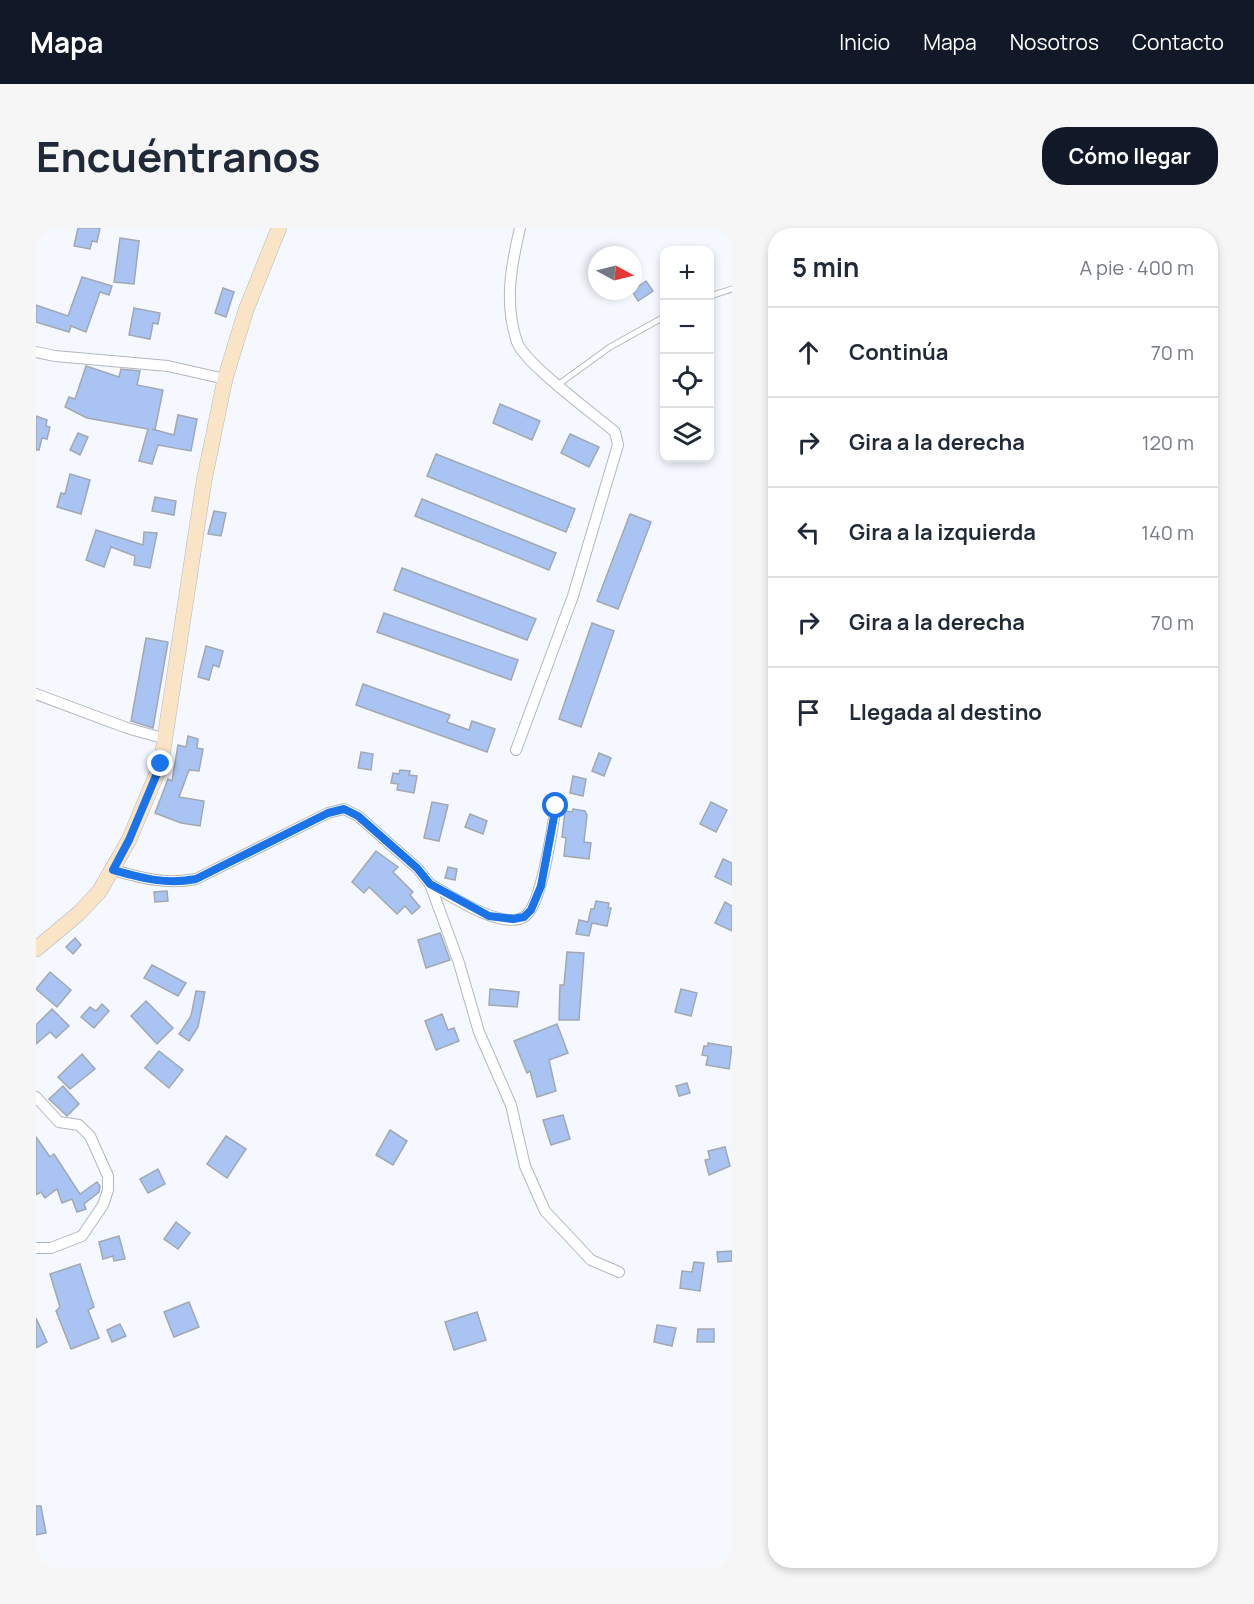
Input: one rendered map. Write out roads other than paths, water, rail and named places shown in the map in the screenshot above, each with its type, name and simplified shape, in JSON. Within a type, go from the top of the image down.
[{"type":"street","points":[[36,949],[78,914],[99,892],[113,870],[161,764],[204,481],[225,379],[246,310],[279,228]]},
{"type":"street","points":[[516,750],[573,596],[618,445],[615,432],[559,384],[518,344],[509,288],[520,228]]},
{"type":"street","points":[[36,352],[55,356],[168,366],[225,379]]},
{"type":"street","points":[[36,694],[127,728],[166,739]]},
{"type":"street","points":[[430,884],[489,916],[513,919],[524,917],[531,910],[541,886],[556,806]]},
{"type":"street","points":[[113,870],[158,882],[177,883],[196,879],[328,813],[344,809],[358,816],[417,868],[430,884],[452,940],[479,1032],[511,1105],[525,1166],[545,1211],[591,1260],[620,1272]]},
{"type":"street","points":[[36,1097],[59,1122],[78,1125],[90,1136],[108,1176],[108,1190],[103,1204],[82,1236],[51,1248],[36,1248]]},
{"type":"lane","points":[[714,296],[732,289]]},
{"type":"lane","points":[[559,384],[610,347],[660,318]]}]
